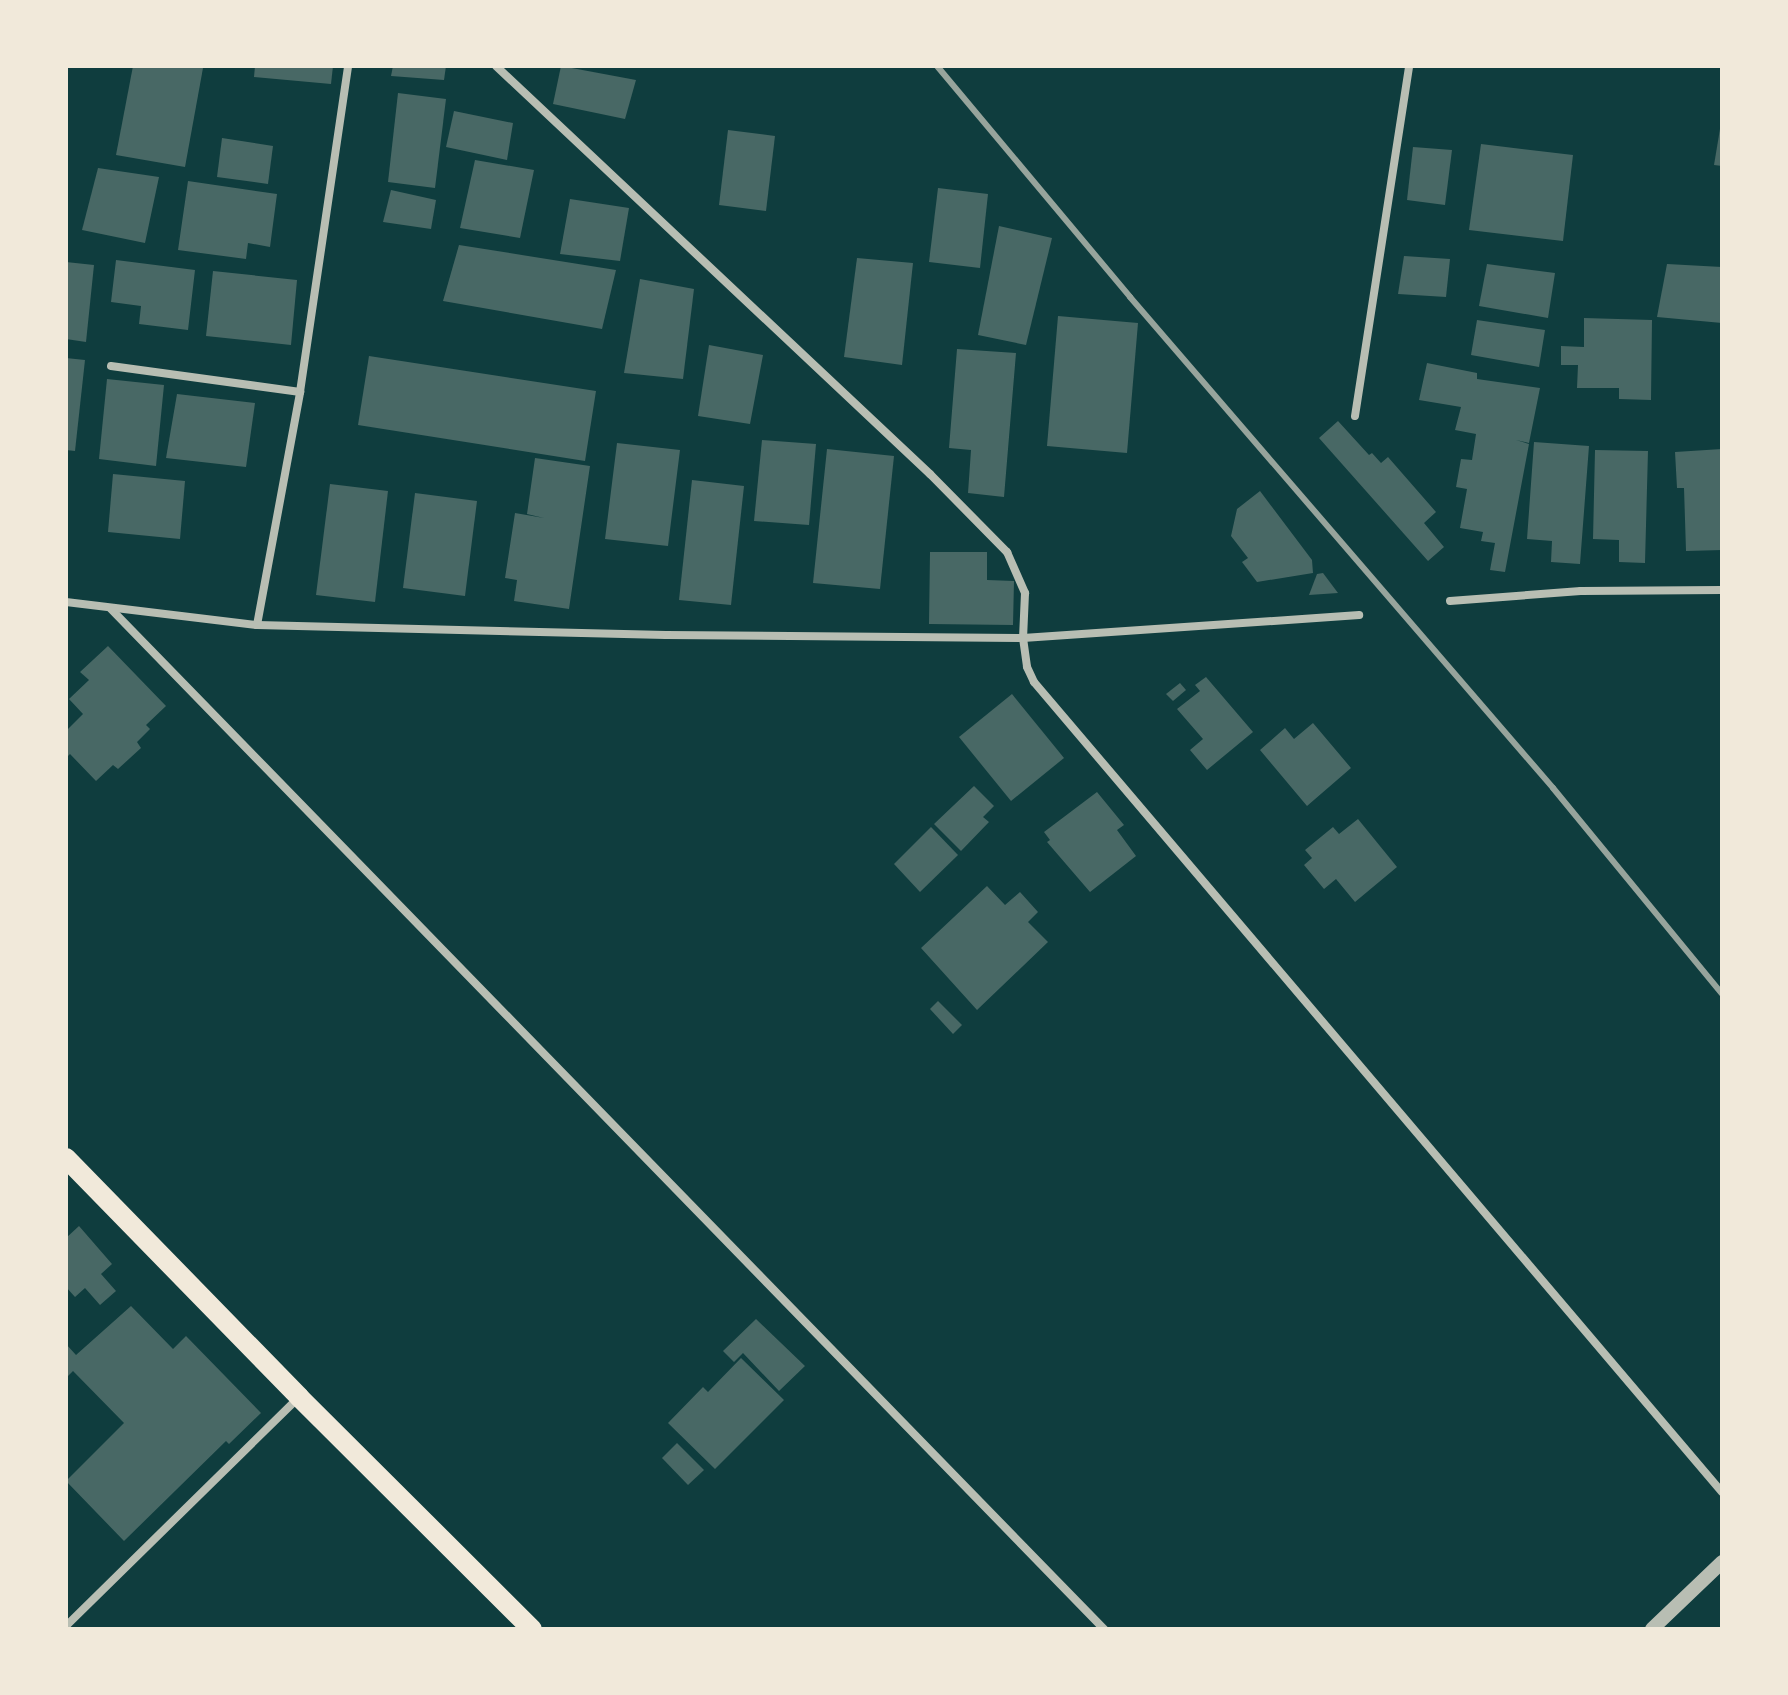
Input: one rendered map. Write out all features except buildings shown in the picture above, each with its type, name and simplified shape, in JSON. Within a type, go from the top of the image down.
[{"type":"main road","points":[[66,1158],[299,1397],[532,1629]]},
{"type":"street","points":[[257,625],[300,392],[348,66]]},
{"type":"street","points":[[496,66],[930,474],[1007,552],[1025,593],[1023,638],[1027,667],[1041,690],[1722,1492]]},
{"type":"street","points":[[1355,416],[1409,66]]},
{"type":"street","points":[[111,366],[300,392]]},
{"type":"street","points":[[1450,601],[1581,591],[1722,590]]},
{"type":"street","points":[[66,602],[257,625],[666,635],[1023,638],[1359,615]]},
{"type":"street","points":[[111,609],[1104,1629]]},
{"type":"street","points":[[66,1626],[299,1397]]},
{"type":"street","points":[[1652,1629],[1722,1562]]},
{"type":"railway","points":[[937,66],[1130,297],[1553,788],[1722,994]]}]
